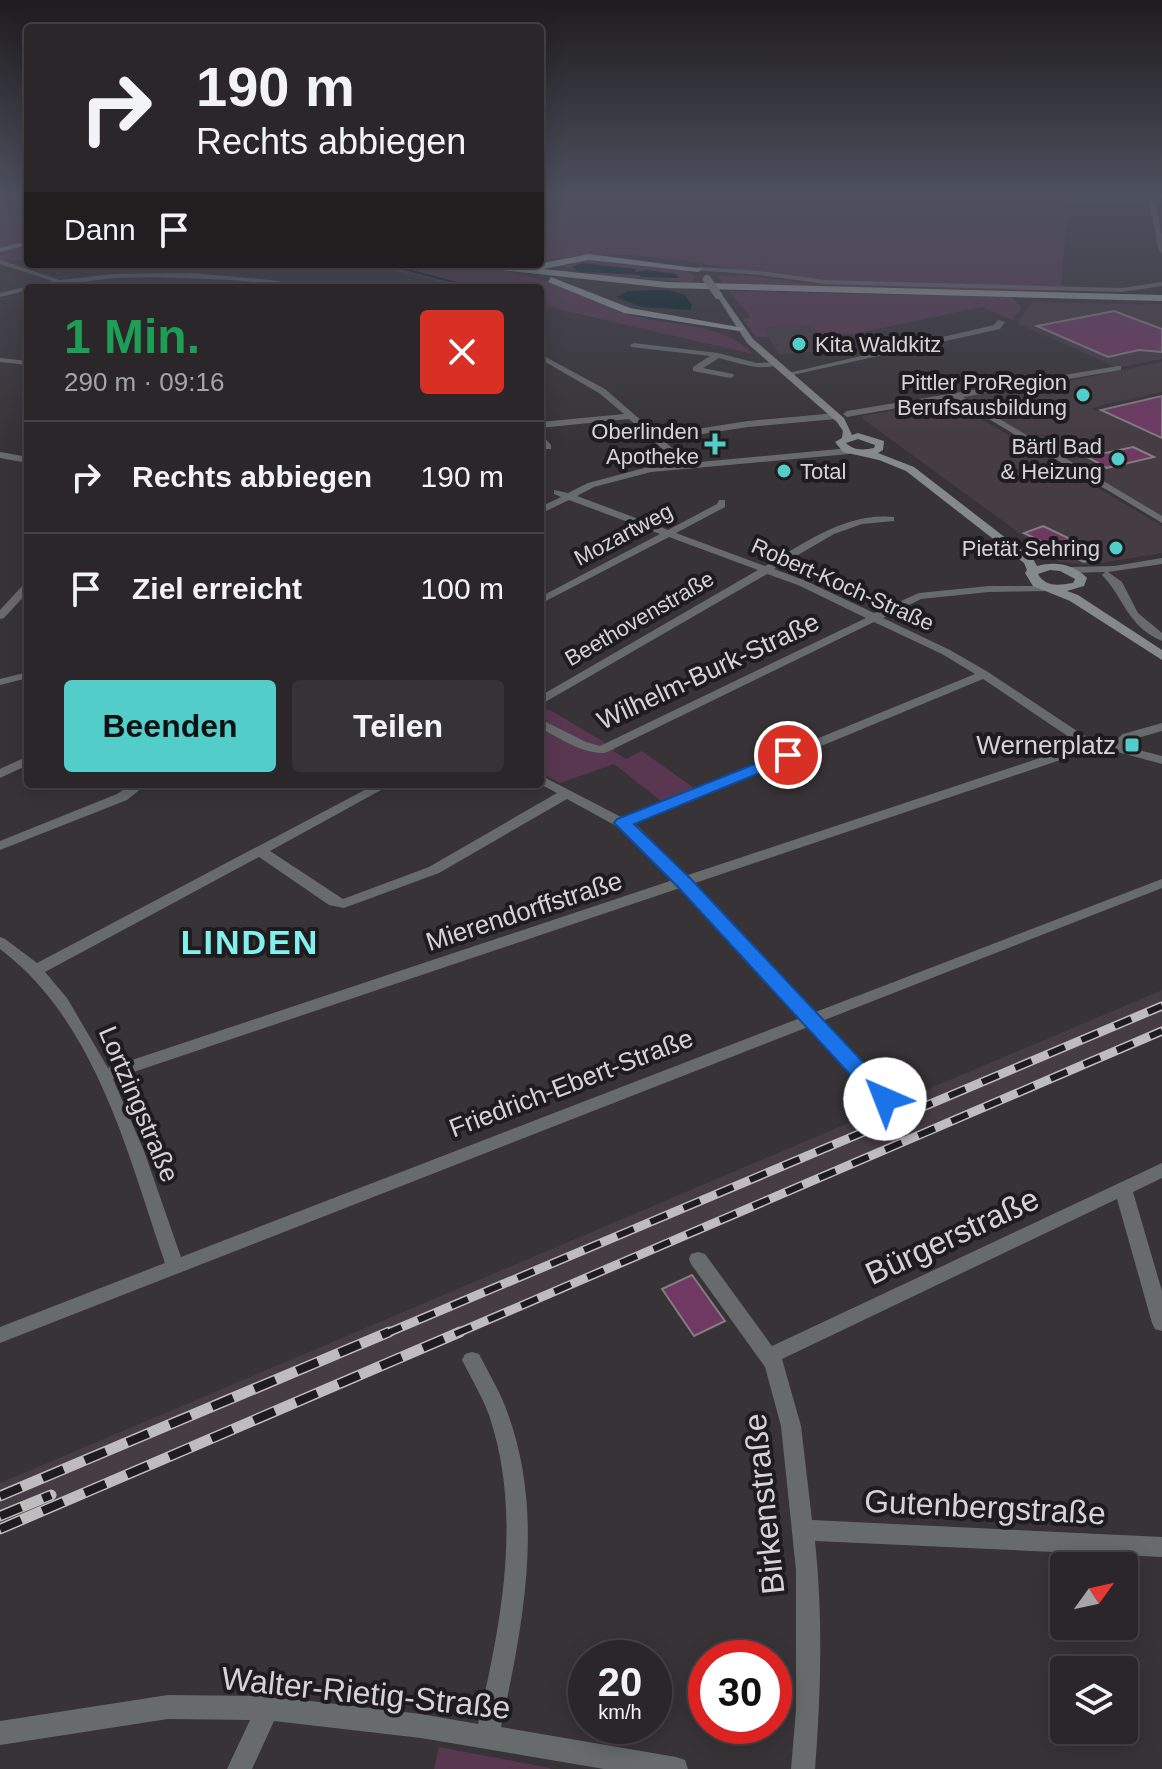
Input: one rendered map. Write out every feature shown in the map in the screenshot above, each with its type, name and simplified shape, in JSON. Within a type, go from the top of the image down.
[{"type":"main road","points":[[544,279],[608,305],[663,318],[739,328]]},
{"type":"main road","points":[[586,279],[652,285]]},
{"type":"main road","points":[[595,279],[667,285]]},
{"type":"main road","points":[[707,279],[739,328],[788,374],[868,437],[919,466],[1044,561],[1064,569],[1081,582],[1082,591],[1150,647]]},
{"type":"main road","points":[[608,305],[600,295],[609,289],[652,285],[1162,298]]},
{"type":"main road","points":[[697,321],[717,318],[726,309]]},
{"type":"main road","points":[[663,318],[729,323],[739,328]]},
{"type":"main road","points":[[788,374],[837,413],[846,428],[840,446],[910,469],[1029,561],[1034,581],[1052,588],[1162,656]]},
{"type":"main road","points":[[844,439],[868,437]]},
{"type":"main road","points":[[865,453],[878,450],[881,445]]},
{"type":"main road","points":[[1032,573],[1064,569]]},
{"type":"main road","points":[[1052,588],[1081,582]]},
{"type":"street","points":[[53,279],[61,281]]},
{"type":"street","points":[[48,284],[84,279]]},
{"type":"street","points":[[209,279],[278,284]]},
{"type":"street","points":[[791,279],[834,283],[1122,290],[1146,289],[1162,284]]},
{"type":"street","points":[[235,284],[246,280]]},
{"type":"street","points":[[0,295],[24,289]]},
{"type":"street","points":[[788,374],[997,327],[1001,322]]},
{"type":"street","points":[[634,345],[718,355],[757,365],[776,364]]},
{"type":"street","points":[[718,355],[696,369],[730,376]]},
{"type":"street","points":[[544,358],[592,384],[633,416],[682,462]]},
{"type":"street","points":[[0,360],[24,363]]},
{"type":"street","points":[[657,438],[957,397],[1118,368]]},
{"type":"street","points":[[957,397],[1162,520]]},
{"type":"street","points":[[544,425],[633,416]]},
{"type":"street","points":[[544,501],[615,478],[682,462],[804,449],[844,439]]},
{"type":"street","points":[[544,442],[548,447]]},
{"type":"street","points":[[744,456],[849,451]]},
{"type":"street","points":[[0,455],[24,459]]},
{"type":"street","points":[[544,508],[562,494]]},
{"type":"street","name":"Robert-Koch-Straße","points":[[562,494],[766,570],[875,617],[984,674],[1069,732],[1096,744]]},
{"type":"street","name":"Mozartweg","points":[[544,599],[722,505],[722,502]]},
{"type":"street","name":"Beethovenstraße","points":[[544,699],[843,526],[891,519]]},
{"type":"street","points":[[1081,582],[1162,561]]},
{"type":"street","points":[[1064,569],[1111,572]]},
{"type":"street","points":[[1111,572],[1133,615],[1162,638]]},
{"type":"street","name":"Wilhelm-Burk-Straße","points":[[989,589],[1032,573]]},
{"type":"street","name":"Wilhelm-Burk-Straße","points":[[544,725],[582,745],[601,750],[919,596],[989,589],[1052,588]]},
{"type":"street","points":[[0,616],[24,590]]},
{"type":"street","points":[[623,823],[984,674]]},
{"type":"street","points":[[0,682],[24,676]]},
{"type":"street","points":[[1114,747],[1127,737],[1162,727]]},
{"type":"street","points":[[1096,744],[1162,760]]},
{"type":"street","name":"Mierendorffstraße","points":[[103,1076],[1096,744]]},
{"type":"street","points":[[0,774],[24,762]]},
{"type":"street","points":[[0,784],[24,772]]},
{"type":"street","points":[[544,781],[623,823],[684,882],[885,1099]]},
{"type":"street","points":[[0,846],[122,797],[135,788]]},
{"type":"street","points":[[36,970],[378,788]]},
{"type":"street","points":[[260,851],[334,902],[344,904],[434,870],[567,793]]},
{"type":"street","name":"Friedrich-Ebert-Straße","points":[[0,1335],[1162,883]]},
{"type":"street","name":"Lortzingstraße","points":[[0,942],[36,970],[76,1024],[103,1076],[175,1265]]},
{"type":"street","name":"Bürgerstraße","points":[[769,1356],[1162,1170]]},
{"type":"street","points":[[1123,1188],[1162,1323]]},
{"type":"street","name":"Birkenstraße","points":[[698,1259],[777,1370],[791,1426],[805,1530],[808,1651],[803,1769]]},
{"type":"street","points":[[472,1360],[502,1426],[511,1460],[516,1504],[515,1598],[487,1737]]},
{"type":"street","name":"Gutenbergstraße","points":[[805,1530],[1162,1547]]},
{"type":"street","name":"Walter-Rietig-Straße","points":[[0,1733],[168,1707],[268,1708],[421,1726],[676,1769]]},
{"type":"street","points":[[239,1769],[268,1708]]},
{"type":"shaded area","points":[[428,279],[535,279],[627,314],[714,331],[741,344],[753,354],[544,306],[544,284],[451,284]]},
{"type":"shaded area","points":[[642,279],[695,279],[691,282]]},
{"type":"shaded area","points":[[720,279],[771,279],[807,283],[1059,290],[1060,294],[723,284]]},
{"type":"shaded area","points":[[801,279],[1062,279],[1061,286],[901,285]]},
{"type":"shaded area","points":[[729,291],[1012,297],[1021,308],[1012,320],[982,307],[853,334],[818,335],[811,325],[763,327],[768,337],[756,337],[743,319],[751,317]]},
{"type":"shaded area","points":[[1033,302],[1162,305],[1162,359],[1118,368],[1017,323]]},
{"type":"shaded area","name":"Kita Waldkitz","points":[[811,325],[831,351],[779,354],[762,327]]},
{"type":"shaded area","points":[[1162,362],[1162,392],[1091,408],[1096,411],[1162,396],[1162,520],[956,397],[1038,382],[1045,386]]},
{"type":"shaded area","points":[[951,401],[1162,526],[1162,553],[1089,565],[1059,562],[862,416]]},
{"type":"shaded area","points":[[544,709],[616,749],[613,751],[626,759],[642,751],[694,788],[661,801],[614,764],[560,783],[544,774]]},
{"type":"shaded area","points":[[1162,990],[1162,1036],[0,1535],[0,1483]]},
{"type":"shaded area","points":[[439,1747],[550,1768],[550,1769],[434,1769]]},
{"type":"water","points":[[667,290],[685,295],[692,305],[691,310],[642,307],[616,297],[628,291]]},
{"type":"building","points":[[1114,311],[1162,329],[1162,352],[1139,350],[1108,357],[1037,326]]},
{"type":"building","points":[[1162,396],[1162,438],[1101,410]]},
{"type":"building","name":"Bärtl Bad & Heizung","points":[[1133,447],[1154,457],[1107,468],[1087,457]]},
{"type":"building","points":[[1043,526],[1083,545],[1098,557],[1084,562],[1024,533]]},
{"type":"building","points":[[692,1275],[725,1321],[694,1336],[662,1289]]},
{"type":"waterway","points":[[440,279],[461,284]]},
{"type":"railway","points":[[385,1334],[1162,1006]]},
{"type":"railway","points":[[455,1334],[1162,1031]]},
{"type":"railway","points":[[0,1496],[389,1332]]},
{"type":"railway","points":[[0,1529],[460,1332]]},
{"type":"railway","points":[[0,1516],[51,1495]]},
{"type":"place","name":"Kita Waldkitz","points":[[799,344]]},
{"type":"place","name":"Pittler ProRegion Berufsausbildung","points":[[1083,395]]},
{"type":"place","name":"Oberlinden Apotheke","points":[[715,444]]},
{"type":"place","name":"Bärtl Bad & Heizung","points":[[1118,459]]},
{"type":"place","name":"Total","points":[[784,471]]},
{"type":"place","name":"Pietät Sehring","points":[[1116,548]]},
{"type":"place","name":"Wernerplatz","points":[[1132,745]]},
{"type":"district","name":"LINDEN","points":[[250,942]]},
{"type":"route","points":[[788,755],[623,823],[634,830],[684,882],[885,1099]]}]
